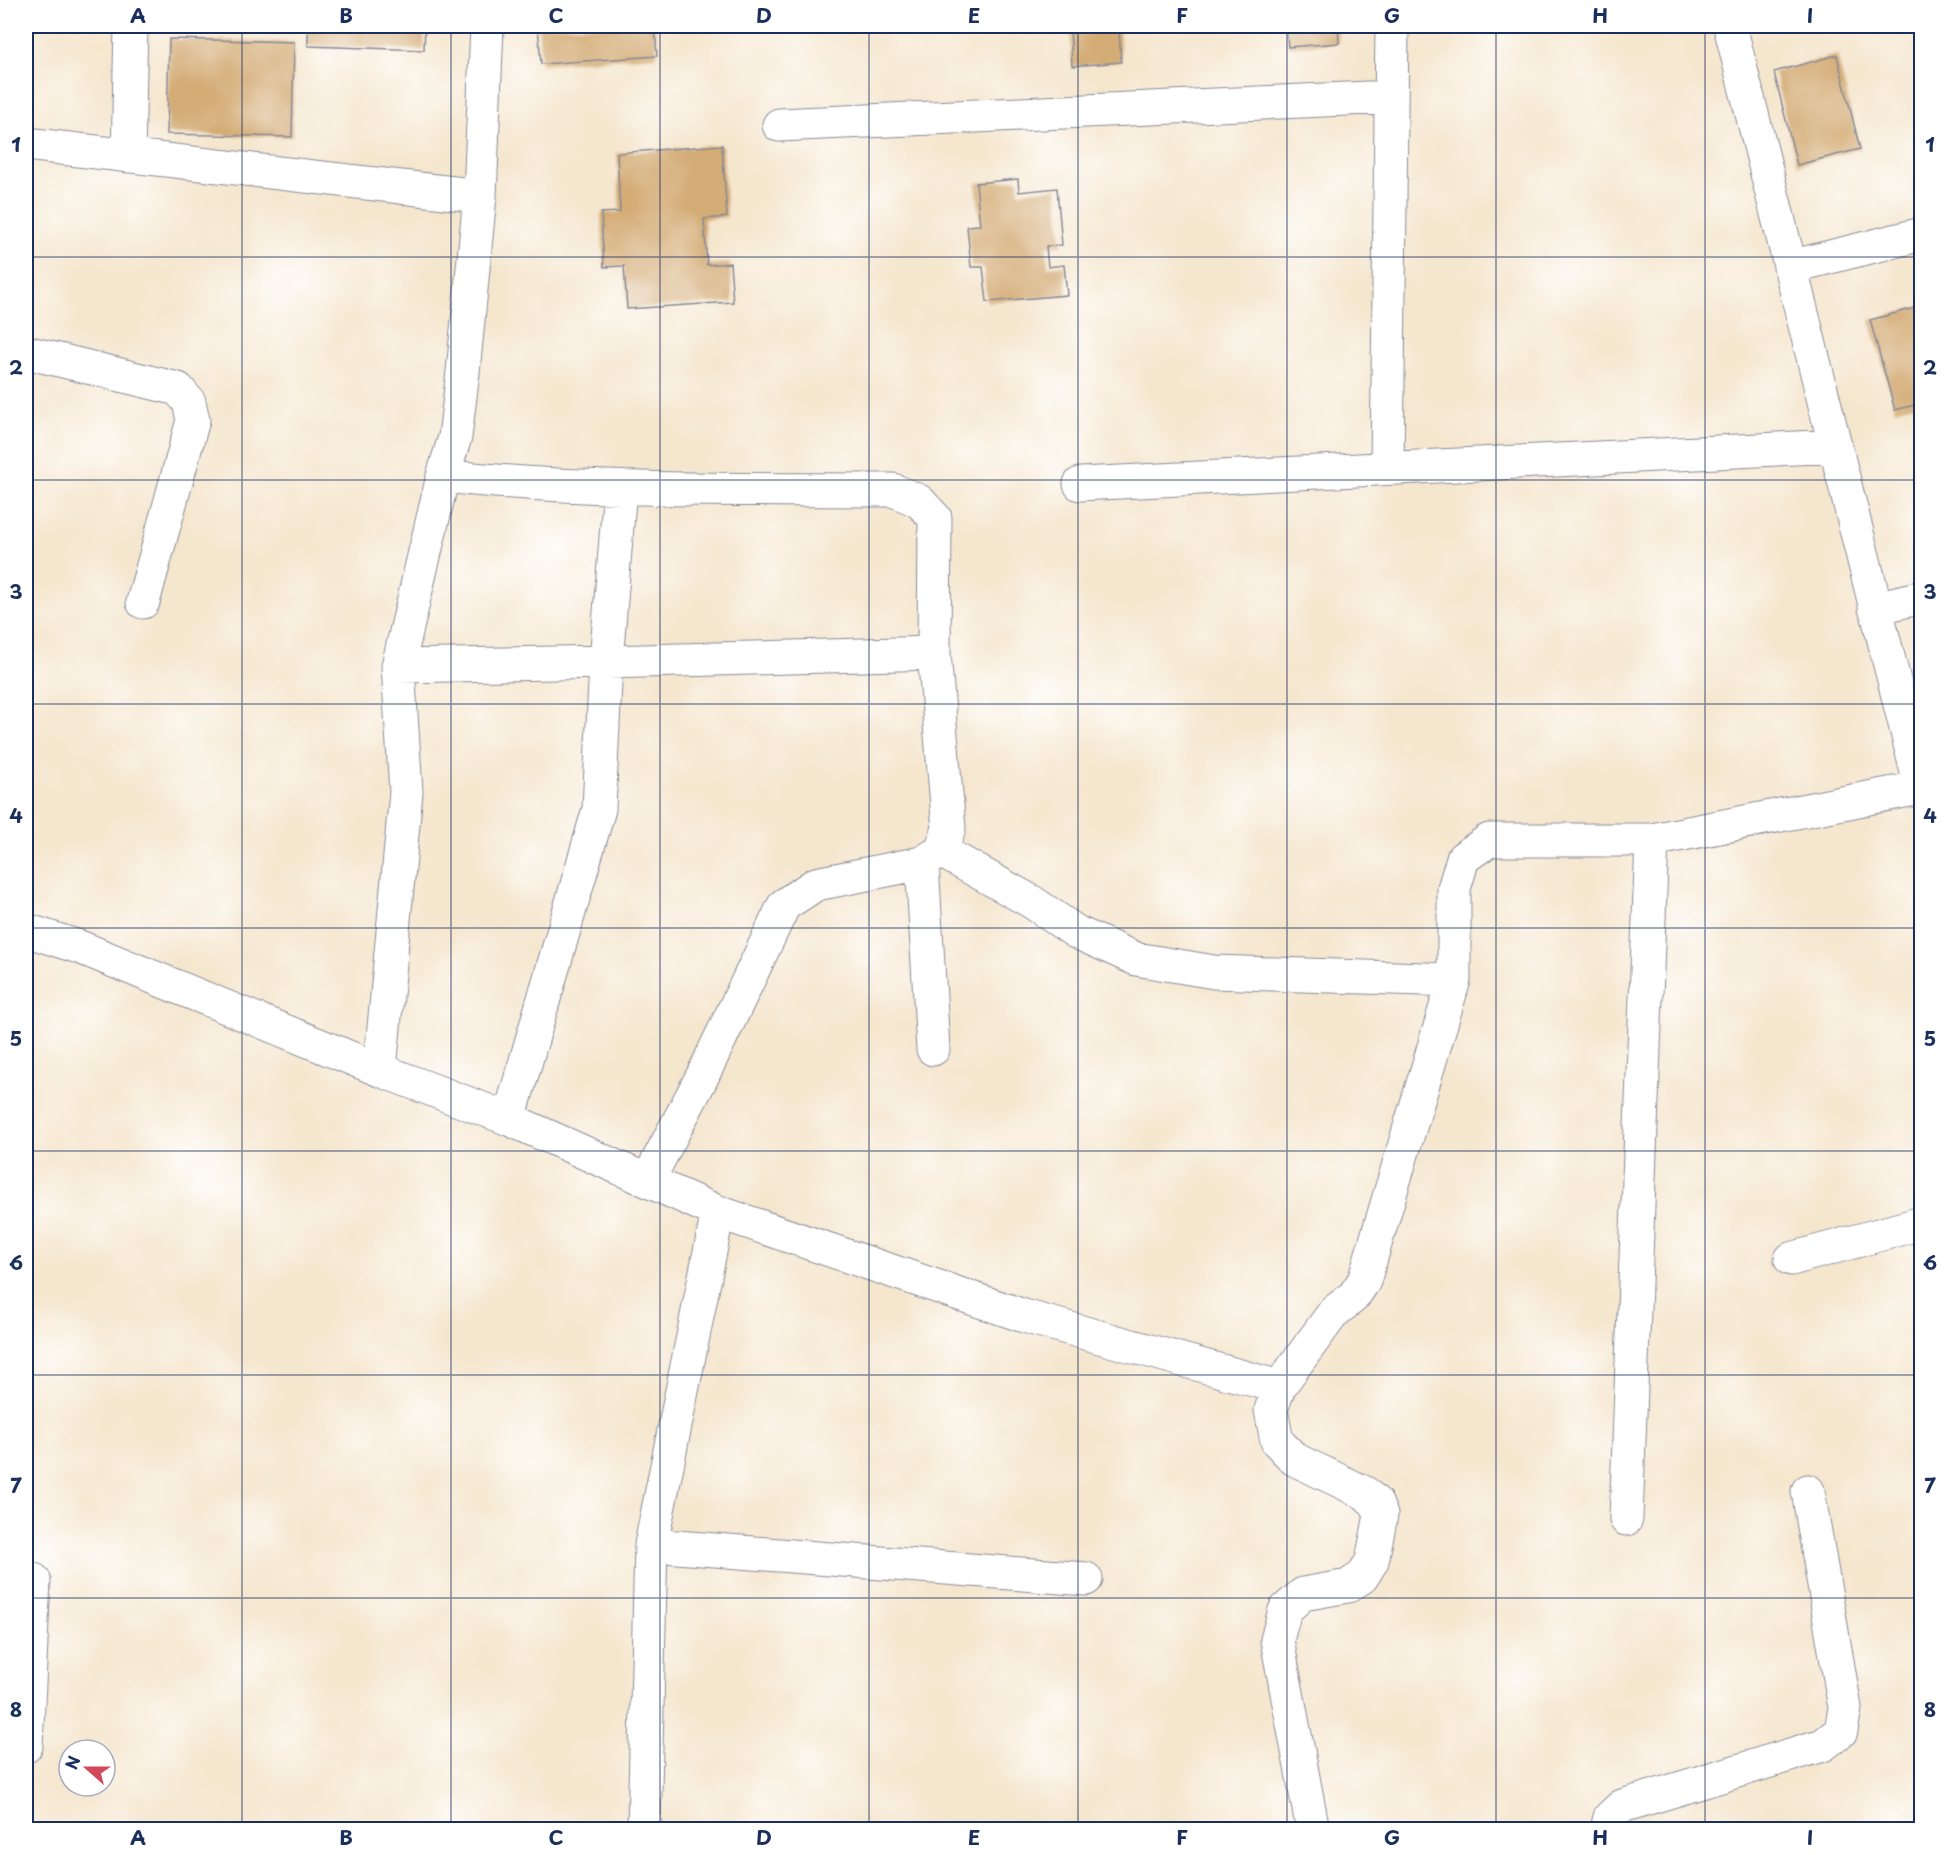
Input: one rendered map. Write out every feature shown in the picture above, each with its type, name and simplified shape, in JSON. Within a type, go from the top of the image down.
[{"type":"street","points":[[128,156],[131,26]]},
{"type":"street","points":[[380,1070],[406,792],[398,666],[456,426],[480,196],[487,26]]},
{"type":"street","points":[[1387,468],[1392,26]]},
{"type":"street","points":[[1313,1830],[1277,1640],[1285,1610],[1303,1594],[1348,1586],[1362,1577],[1372,1561],[1381,1515],[1376,1503],[1365,1493],[1294,1459],[1277,1441],[1271,1410],[1279,1387],[1334,1312],[1353,1298],[1364,1281],[1454,980],[1454,889],[1463,858],[1490,840],[1652,840],[1921,790],[1730,26]]},
{"type":"street","points":[[779,125],[1391,97]]},
{"type":"street","points":[[26,144],[480,196]]},
{"type":"street","points":[[1790,267],[1922,234]]},
{"type":"street","points":[[26,352],[178,388],[189,402],[193,420],[144,602]]},
{"type":"street","points":[[1080,484],[1835,446]]},
{"type":"street","points":[[443,476],[507,483],[620,488],[893,490],[919,501],[935,518],[934,653],[949,829],[932,857],[933,1049]]},
{"type":"street","points":[[509,1119],[599,809],[606,662],[620,488]]},
{"type":"street","points":[[1875,608],[1922,597]]},
{"type":"street","points":[[398,666],[934,653]]},
{"type":"street","points":[[1626,1520],[1652,840]]},
{"type":"street","points":[[648,1180],[702,1077],[783,905],[816,884],[932,857],[1032,902],[1076,932],[1136,959],[1214,972],[1454,980]]},
{"type":"street","points":[[26,930],[82,948],[380,1070],[509,1119],[718,1212],[1024,1316],[1279,1387]]},
{"type":"street","points":[[644,1830],[651,1545],[718,1212]]},
{"type":"street","points":[[1791,1259],[1922,1223]]},
{"type":"street","points":[[1607,1830],[1610,1817],[1622,1806],[1823,1744],[1841,1731],[1845,1708],[1808,1491]]},
{"type":"street","points":[[651,1545],[1086,1579]]},
{"type":"street","points":[[26,1746],[33,1580]]},
{"type":"building","points":[[308,26],[425,26],[424,50],[308,46]]},
{"type":"building","points":[[538,26],[655,26],[657,56],[541,64]]},
{"type":"building","points":[[1070,26],[1148,27],[1119,29],[1121,62],[1072,66]]},
{"type":"building","points":[[1286,26],[1338,26],[1339,43],[1288,47]]},
{"type":"building","points":[[169,39],[294,42],[292,137],[167,134]]},
{"type":"building","points":[[1837,55],[1860,149],[1797,165],[1774,72]]},
{"type":"building","points":[[722,145],[727,217],[704,219],[707,265],[730,263],[733,302],[627,309],[624,266],[604,267],[601,213],[620,212],[617,153]]},
{"type":"building","points":[[1018,179],[1019,192],[1057,188],[1062,245],[1046,246],[1048,267],[1064,265],[1067,295],[987,302],[983,267],[971,267],[967,226],[980,225],[976,183]]},
{"type":"building","points":[[1922,306],[1922,403],[1895,410],[1870,320]]}]
